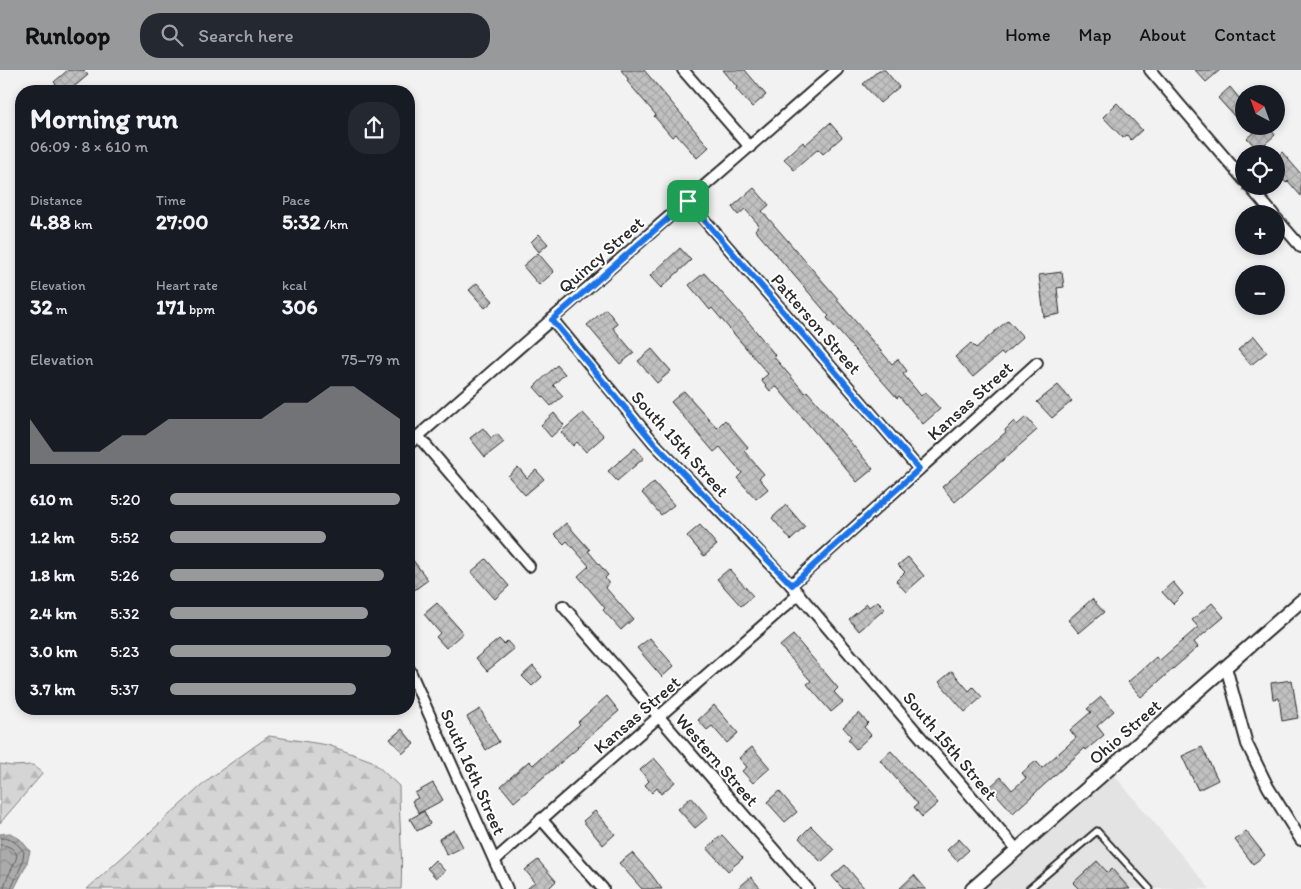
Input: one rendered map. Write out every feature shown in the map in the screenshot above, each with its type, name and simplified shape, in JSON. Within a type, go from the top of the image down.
[{"type":"street","points":[[683,70],[750,147]]},
{"type":"street","name":"Quincy Street","points":[[415,439],[837,70]]},
{"type":"street","points":[[1150,70],[1235,169]]},
{"type":"street","points":[[1257,195],[1265,205]]},
{"type":"street","name":"Patterson Street","points":[[688,201],[919,469]]},
{"type":"street","points":[[1285,228],[1301,247]]},
{"type":"street","name":"South 15th Street","points":[[552,320],[654,443],[792,585],[1017,850]]},
{"type":"street","name":"Kansas Street","points":[[792,585],[1036,363]]},
{"type":"street","points":[[418,436],[529,566]]},
{"type":"street","name":"Kansas Street","points":[[495,860],[799,594]]},
{"type":"street","name":"Ohio Street","points":[[972,889],[1301,601]]},
{"type":"street","name":"Western Street","points":[[563,606],[808,889]]},
{"type":"street","points":[[1226,667],[1247,744],[1268,787],[1301,840]]},
{"type":"street","name":"South 16th Street","points":[[415,682],[507,889]]},
{"type":"street","points":[[541,820],[603,889]]},
{"type":"lane","points":[[1029,889],[1097,831],[1150,889]]},
{"type":"shaded area","points":[[1109,769],[1210,889],[972,889]]},
{"type":"green space","points":[[269,736],[328,745],[372,761],[399,786],[402,863],[401,889],[87,889],[210,778]]},
{"type":"green space","points":[[0,764],[12,766],[33,765],[43,773],[0,823]]},
{"type":"water","points":[[10,833],[20,839],[30,851],[26,866],[14,889],[0,889],[0,834]]},
{"type":"building","points":[[68,70],[83,70],[88,75],[76,85],[57,85],[54,82]]},
{"type":"building","points":[[621,70],[644,70],[709,147],[697,158],[676,134],[672,137],[627,81],[628,79]]},
{"type":"building","points":[[723,70],[745,70],[766,95],[752,107]]},
{"type":"building","points":[[879,70],[885,70],[899,87],[880,103],[863,84]]},
{"type":"building","points":[[1195,70],[1220,70],[1206,82]]},
{"type":"building","points":[[1230,87],[1235,93],[1235,117],[1218,98]]},
{"type":"building","points":[[1117,103],[1142,130],[1131,140],[1127,135],[1123,138],[1103,117]]},
{"type":"building","points":[[830,123],[842,137],[823,154],[818,149],[794,170],[784,159],[803,142],[805,145]]},
{"type":"building","points":[[1250,135],[1275,135],[1264,145],[1253,145],[1247,138]]},
{"type":"building","points":[[1285,155],[1301,174],[1301,196],[1288,181],[1286,183]]},
{"type":"building","points":[[754,188],[769,205],[762,211],[892,364],[898,359],[907,371],[903,374],[921,396],[925,392],[940,409],[923,424],[899,396],[897,398],[827,318],[829,316],[755,230],[759,225],[745,209],[738,215],[732,207]]},
{"type":"building","points":[[539,234],[548,244],[539,252],[531,242]]},
{"type":"building","points":[[680,248],[691,260],[661,288],[650,276]]},
{"type":"building","points":[[538,253],[554,272],[539,285],[523,266]]},
{"type":"building","points":[[1062,272],[1064,287],[1057,288],[1060,314],[1044,317],[1039,275]]},
{"type":"building","points":[[704,273],[750,324],[775,355],[773,356],[805,393],[807,391],[873,469],[857,482],[776,386],[770,391],[761,380],[768,374],[712,308],[710,310],[689,285]]},
{"type":"building","points":[[477,283],[493,301],[485,308],[469,290]]},
{"type":"building","points":[[606,309],[618,324],[613,328],[634,353],[620,364],[587,325]]},
{"type":"building","points":[[1008,320],[1023,337],[1003,355],[1001,353],[973,377],[955,357],[971,343],[976,348]]},
{"type":"building","points":[[1254,336],[1267,352],[1251,365],[1238,350]]},
{"type":"building","points":[[652,349],[671,371],[657,383],[638,361]]},
{"type":"building","points":[[557,365],[565,374],[553,385],[563,396],[551,406],[534,387]]},
{"type":"building","points":[[1058,385],[1072,401],[1052,418],[1037,402]]},
{"type":"building","points":[[684,391],[717,428],[725,420],[748,447],[744,451],[764,474],[759,478],[768,489],[756,499],[737,478],[742,473],[720,447],[714,452],[671,402]]},
{"type":"building","points":[[554,413],[564,425],[551,437],[541,425]]},
{"type":"building","points":[[583,413],[604,436],[586,452],[577,442],[573,446],[561,432]]},
{"type":"building","points":[[1026,417],[1037,430],[955,502],[942,487],[1006,432],[1005,430],[1014,421],[1017,425]]},
{"type":"building","points":[[483,428],[491,438],[497,434],[504,442],[485,457],[470,438]]},
{"type":"building","points":[[635,448],[644,458],[617,481],[608,471]]},
{"type":"building","points":[[518,467],[527,478],[536,470],[544,479],[525,495],[508,476]]},
{"type":"building","points":[[654,482],[674,505],[661,515],[642,493]]},
{"type":"building","points":[[786,505],[805,527],[791,540],[772,518]]},
{"type":"building","points":[[566,523],[590,550],[588,551],[608,575],[605,578],[609,584],[605,587],[633,619],[621,630],[603,610],[605,608],[578,576],[589,566],[567,541],[564,544],[554,534]]},
{"type":"building","points":[[700,525],[717,545],[704,556],[687,536]]},
{"type":"building","points":[[908,557],[924,576],[906,592],[896,581],[905,572],[898,565]]},
{"type":"building","points":[[486,559],[509,586],[495,599],[471,572]]},
{"type":"building","points":[[415,563],[428,580],[415,590]]},
{"type":"building","points":[[729,569],[753,596],[741,606],[717,579]]},
{"type":"building","points":[[1173,582],[1183,594],[1173,604],[1162,592]]},
{"type":"building","points":[[1092,599],[1104,612],[1079,633],[1068,620]]},
{"type":"building","points":[[877,601],[885,609],[859,631],[849,619],[867,604],[869,607]]},
{"type":"building","points":[[437,603],[463,633],[446,648],[436,637],[440,633],[424,614]]},
{"type":"building","points":[[1212,603],[1224,617],[1194,642],[1198,647],[1141,697],[1128,682],[1156,657],[1159,661],[1198,627],[1192,620]]},
{"type":"building","points":[[793,635],[838,688],[834,692],[843,702],[831,712],[807,684],[811,681],[780,646]]},
{"type":"building","points":[[650,638],[674,666],[662,677],[637,648]]},
{"type":"building","points":[[499,639],[504,644],[507,641],[514,649],[487,671],[476,658]]},
{"type":"building","points":[[533,666],[542,677],[532,686],[522,676]]},
{"type":"building","points":[[952,671],[969,691],[973,687],[982,697],[965,712],[939,682]]},
{"type":"building","points":[[1292,680],[1298,718],[1282,721],[1279,698],[1273,699],[1271,683]]},
{"type":"building","points":[[607,696],[619,711],[514,802],[501,786],[529,761],[533,765],[580,724],[578,722]]},
{"type":"building","points":[[1101,697],[1114,711],[1097,726],[1104,735],[1086,750],[1085,748],[1013,813],[990,787],[1001,777],[1012,790],[1026,778],[1022,773],[1036,761],[1042,768],[1076,738],[1070,730],[1091,712],[1087,709]]},
{"type":"building","points":[[714,705],[738,733],[727,743],[712,726],[707,730],[698,720]]},
{"type":"building","points":[[480,709],[499,742],[486,750],[467,717]]},
{"type":"building","points":[[859,713],[868,723],[864,727],[871,735],[856,749],[848,740],[851,736],[843,727]]},
{"type":"building","points":[[402,729],[414,744],[403,753],[390,739]]},
{"type":"building","points":[[752,747],[770,768],[753,783],[742,771],[747,767],[739,758]]},
{"type":"building","points":[[1202,747],[1218,780],[1198,790],[1182,756]]},
{"type":"building","points":[[891,751],[938,803],[922,817],[914,807],[918,804],[880,760]]},
{"type":"building","points":[[654,758],[675,782],[661,794],[657,788],[652,793],[645,785],[649,781],[640,770]]},
{"type":"building","points":[[433,783],[443,800],[419,813],[412,801],[418,798],[415,793]]},
{"type":"building","points":[[779,791],[797,812],[785,822],[767,802]]},
{"type":"building","points":[[691,797],[708,817],[695,828],[678,809]]},
{"type":"building","points":[[424,811],[430,824],[417,831],[410,819]]},
{"type":"building","points":[[595,811],[615,834],[603,845],[583,821]]},
{"type":"building","points":[[811,826],[834,850],[821,862],[799,838]]},
{"type":"building","points":[[454,830],[463,847],[447,855],[439,839]]},
{"type":"building","points":[[1246,831],[1265,855],[1253,864],[1235,840]]},
{"type":"building","points":[[722,835],[743,858],[728,871],[707,848]]},
{"type":"building","points":[[959,839],[969,850],[957,861],[947,850]]},
{"type":"building","points":[[632,853],[662,889],[642,889],[619,863]]},
{"type":"building","points":[[435,860],[445,871],[436,878],[427,868]]},
{"type":"building","points":[[538,860],[556,881],[548,889],[527,889],[535,882],[525,870]]},
{"type":"building","points":[[1097,861],[1108,873],[1112,869],[1130,889],[1079,889],[1073,883]]},
{"type":"building","points":[[845,865],[865,889],[843,889],[832,876]]},
{"type":"building","points":[[914,875],[926,889],[899,889]]},
{"type":"building","points":[[751,877],[761,889],[737,889]]},
{"type":"route","points":[[688,201],[919,469],[792,585],[654,443],[552,320],[688,201]]}]
